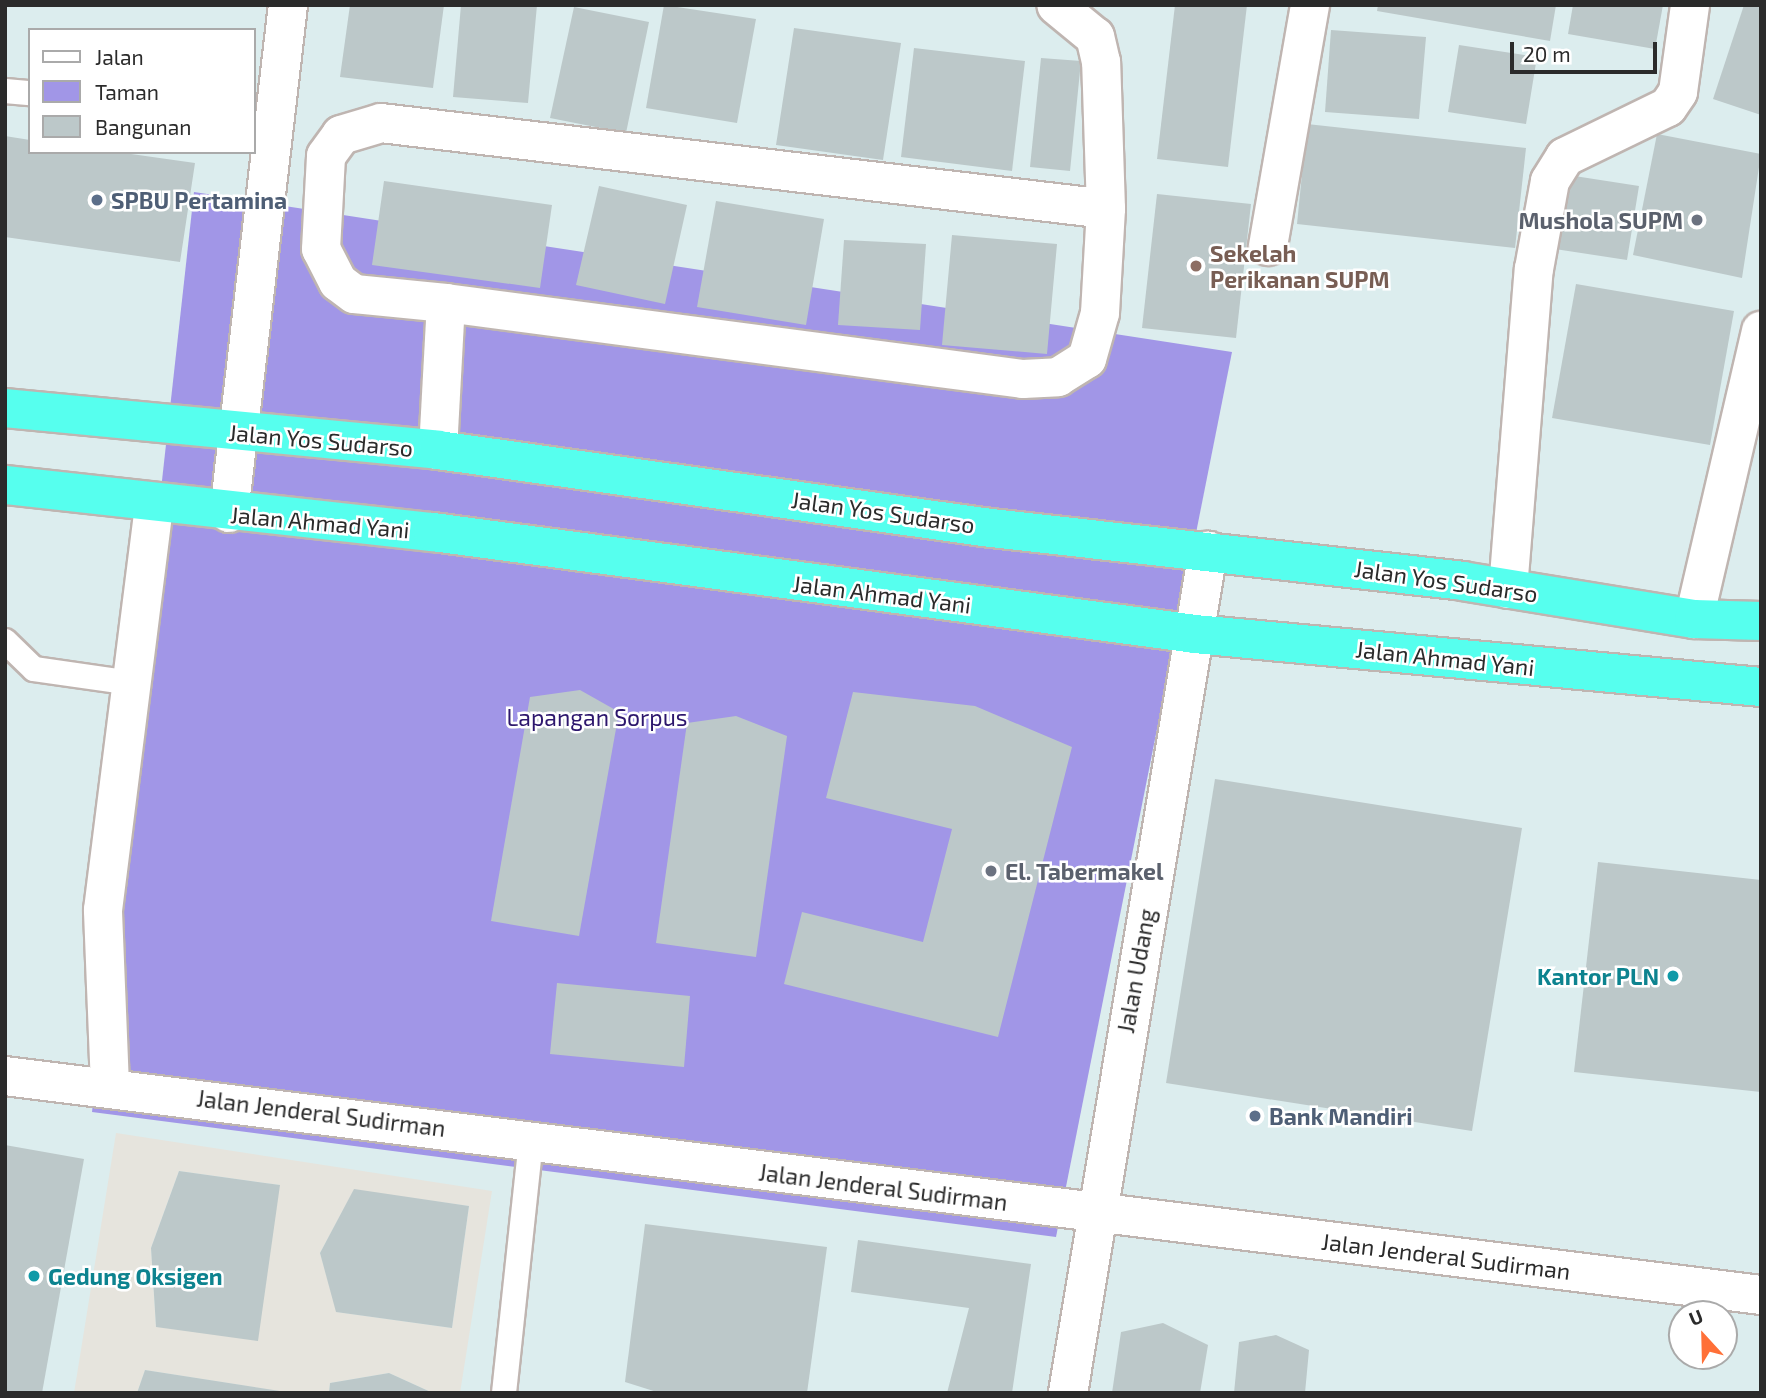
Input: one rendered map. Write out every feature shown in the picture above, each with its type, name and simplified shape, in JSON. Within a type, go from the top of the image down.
[{"type":"highway","name":"Jalan Yos Sudarso","points":[[5,408],[438,450],[983,527],[1208,551],[1508,589],[1694,619],[1761,621]]},
{"type":"highway","name":"Jalan Ahmad Yani","points":[[5,485],[229,513],[433,532],[1195,634],[1761,687]]},
{"type":"street","points":[[229,513],[235,432],[288,5]]},
{"type":"street","points":[[1056,5],[1095,37],[1101,62],[1106,209],[1100,313],[1087,359],[1058,377],[1023,379],[446,303],[354,294],[338,282],[321,249],[327,156],[341,135],[381,123],[1106,209]]},
{"type":"street","points":[[1268,246],[1310,5]]},
{"type":"street","points":[[1508,589],[1534,269],[1550,181],[1565,157],[1668,107],[1678,92],[1690,5]]},
{"type":"street","points":[[438,450],[446,303]]},
{"type":"street","points":[[1694,619],[1761,331]]},
{"type":"street","points":[[110,1086],[103,910],[154,504]]},
{"type":"street","name":"Jalan Udang","points":[[1068,1393],[1094,1213],[1208,551]]},
{"type":"street","name":"Jalan Jenderal Sudirman","points":[[5,1076],[110,1086],[531,1142],[1761,1296]]},
{"type":"lane","points":[[5,90],[28,93]]},
{"type":"lane","points":[[5,641],[34,669],[131,683]]},
{"type":"lane","points":[[504,1393],[531,1142]]},
{"type":"shaded area","points":[[116,1133],[492,1191],[460,1393],[433,1393],[389,1373],[330,1383],[329,1393],[290,1393],[145,1370],[137,1393],[74,1393]],"holes":[[[179,1171],[280,1185],[156,1327],[151,1248]],[[354,1190],[469,1206],[452,1328],[337,1312],[320,1253]]]},
{"type":"green space","name":"Lapangan Sorpus","points":[[194,192],[1232,352],[1056,1237],[92,1112]]},
{"type":"building","points":[[350,5],[444,5],[433,88],[340,77]]},
{"type":"building","points":[[461,5],[537,5],[528,103],[453,97]]},
{"type":"building","points":[[664,5],[756,19],[737,123],[646,108]]},
{"type":"building","points":[[1175,5],[1247,5],[1228,167],[1157,159]]},
{"type":"building","points":[[1378,5],[1556,5],[1550,41],[1377,11]]},
{"type":"building","points":[[1573,5],[1663,5],[1655,49],[1568,34]]},
{"type":"building","points":[[1744,5],[1761,5],[1761,115],[1713,99]]},
{"type":"building","points":[[574,7],[649,22],[626,133],[550,118]]},
{"type":"building","points":[[794,28],[901,43],[883,160],[776,145]]},
{"type":"building","points":[[1331,30],[1426,37],[1419,119],[1325,112]]},
{"type":"building","points":[[1459,45],[1537,57],[1526,124],[1448,112]]},
{"type":"building","points":[[914,48],[1025,61],[1012,171],[901,157]]},
{"type":"building","points":[[1041,58],[1081,61],[1070,171],[1030,167]]},
{"type":"building","points":[[1307,124],[1526,148],[1515,248],[1297,224]]},
{"type":"building","name":"Mushola SUPM","points":[[1657,134],[1761,154],[1742,278],[1633,255]]},
{"type":"building","name":"SPBU Pertamina","points":[[5,136],[28,140],[28,154],[131,154],[195,163],[180,262],[5,237]]},
{"type":"building","points":[[1568,175],[1639,186],[1627,260],[1555,249]]},
{"type":"building","points":[[384,181],[552,205],[540,288],[372,265]]},
{"type":"building","points":[[599,186],[687,205],[665,304],[576,285]]},
{"type":"building","name":"Sekelah Perikanan SUPM","points":[[1157,194],[1251,204],[1236,338],[1142,328]]},
{"type":"building","points":[[716,201],[824,219],[806,325],[697,307]]},
{"type":"building","points":[[952,235],[1057,244],[1047,354],[942,345]]},
{"type":"building","points":[[844,240],[926,244],[920,330],[838,325]]},
{"type":"building","points":[[1576,284],[1734,311],[1710,445],[1552,418]]},
{"type":"building","points":[[580,690],[619,712],[579,936],[491,921],[530,697]]},
{"type":"building","name":"El. Tabermakel","points":[[853,692],[975,706],[1072,747],[998,1037],[784,984],[802,912],[923,942],[952,829],[826,798]]},
{"type":"building","points":[[736,716],[787,736],[756,957],[656,943],[687,723]]},
{"type":"building","points":[[1215,779],[1522,828],[1472,1131],[1166,1083]]},
{"type":"building","name":"Kantor PLN","points":[[1598,862],[1761,880],[1761,1092],[1574,1072]]},
{"type":"building","points":[[557,983],[690,996],[684,1067],[550,1054]]},
{"type":"building","name":"Gedung Oksigen","points":[[5,1145],[84,1159],[42,1393],[5,1393]]},
{"type":"building","points":[[179,1171],[280,1185],[258,1341],[156,1327],[151,1248]]},
{"type":"building","points":[[354,1189],[469,1206],[452,1328],[336,1312],[320,1253]]},
{"type":"building","points":[[645,1224],[827,1247],[807,1393],[660,1393],[625,1382]]},
{"type":"building","points":[[858,1240],[1031,1264],[1012,1393],[947,1393],[969,1308],[851,1292]]},
{"type":"building","points":[[1163,1323],[1208,1345],[1200,1393],[1112,1393],[1121,1332]]},
{"type":"building","points":[[1276,1335],[1309,1350],[1305,1393],[1234,1393],[1239,1342]]},
{"type":"building","points":[[145,1370],[280,1391],[280,1393],[137,1393]]},
{"type":"building","points":[[389,1373],[433,1393],[329,1393],[330,1383]]},
{"type":"place","name":"SPBU Pertamina","points":[[97,200]]},
{"type":"place","name":"Mushola SUPM","points":[[1697,220]]},
{"type":"place","name":"Sekelah Perikanan SUPM","points":[[1196,266]]},
{"type":"place","name":"El. Tabermakel","points":[[991,871]]},
{"type":"place","name":"Kantor PLN","points":[[1673,976]]},
{"type":"place","name":"Bank Mandiri","points":[[1255,1116]]},
{"type":"place","name":"Gedung Oksigen","points":[[34,1276]]}]
